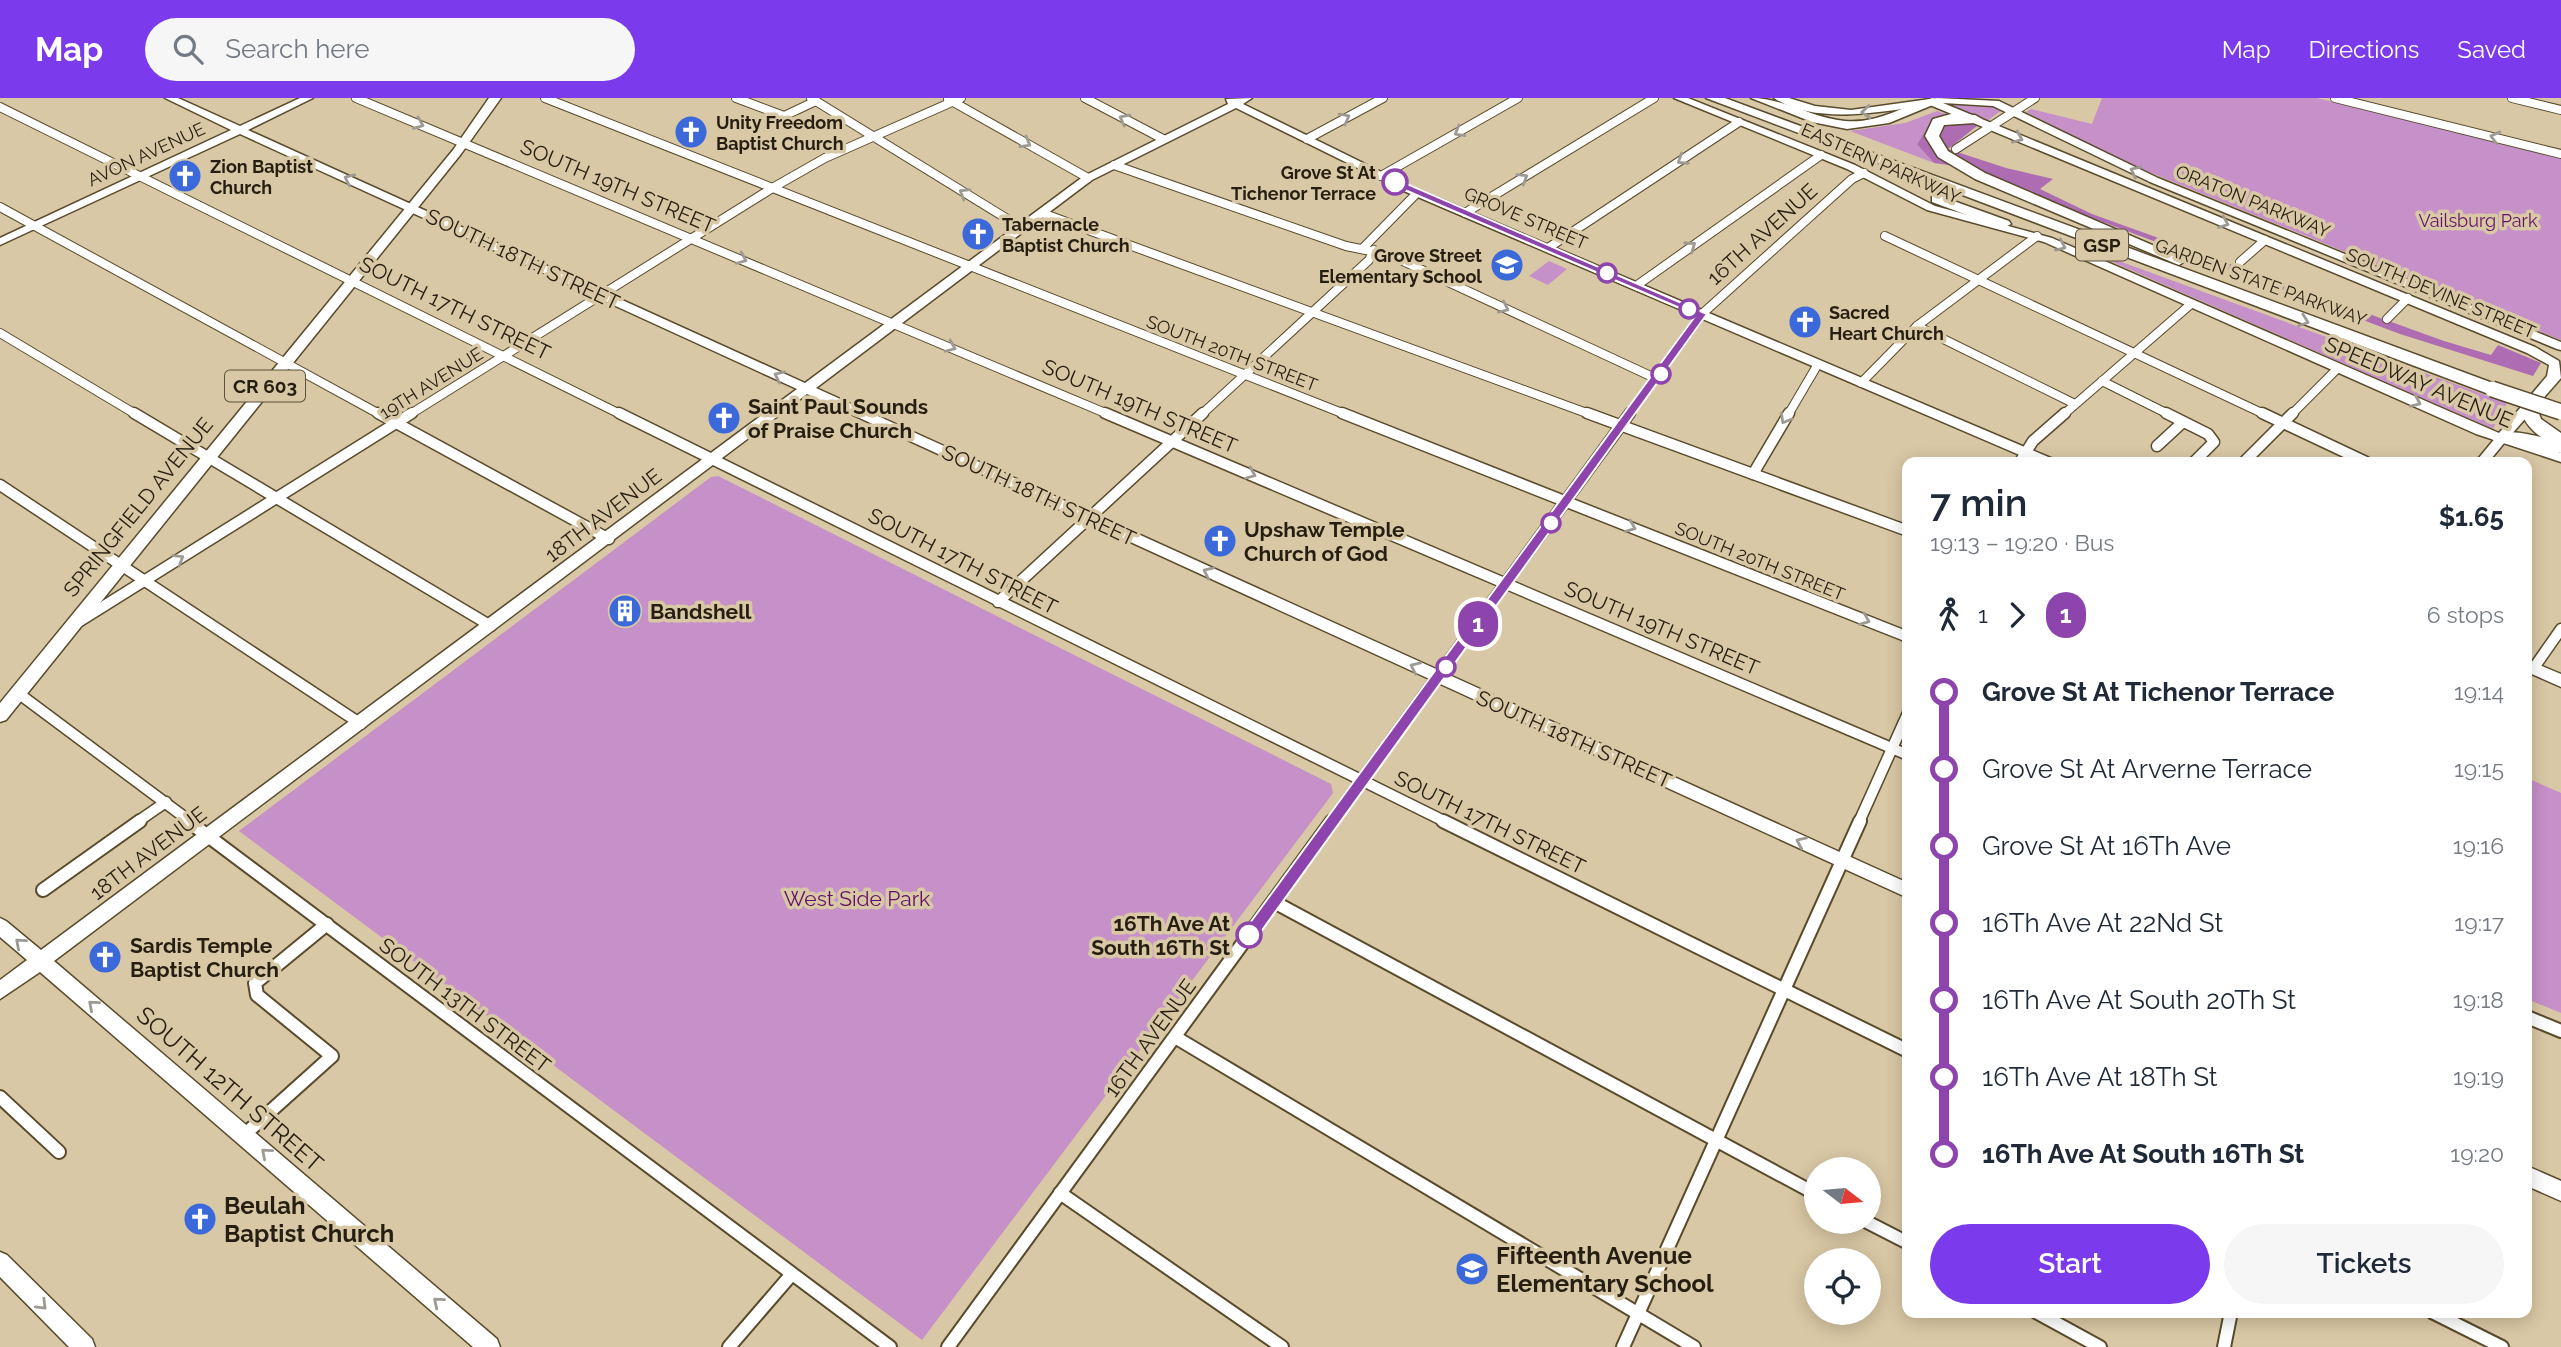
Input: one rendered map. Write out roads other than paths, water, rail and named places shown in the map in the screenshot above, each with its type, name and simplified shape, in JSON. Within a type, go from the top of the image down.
[{"type":"highway","points":[[1712,98],[1932,197],[2037,236]]},
{"type":"highway","name":"GARDEN STATE PARKWAY","points":[[1712,98],[2283,313],[2497,383],[2561,397]]},
{"type":"highway","name":"GARDEN STATE PARKWAY","points":[[1744,98],[2203,270],[2497,383],[2561,412]]},
{"type":"highway","points":[[1758,98],[1845,126],[1880,121],[1928,100]]},
{"type":"highway","points":[[1975,120],[1951,118],[1938,122],[1932,136],[1939,150],[1980,176],[2203,270]]},
{"type":"highway","points":[[2529,406],[2530,415],[2537,426],[2561,440]]},
{"type":"highway","points":[[2501,439],[2518,438],[2561,447]]},
{"type":"main road","name":"SOUTH 18TH STREET","points":[[170,98],[1902,888]]},
{"type":"main road","name":"AVON AVENUE","points":[[0,242],[307,98]]},
{"type":"main road","name":"SPRINGFIELD AVENUE","points":[[0,715],[464,142],[495,98]]},
{"type":"main road","name":"EASTERN PARKWAY","points":[[1679,98],[1864,173],[1931,208],[2037,236],[2263,336]]},
{"type":"main road","name":"ORATON PARKWAY","points":[[1779,98],[1814,109],[1852,113],[1928,100],[1978,99],[2015,111],[2166,185],[2561,346]]},
{"type":"main road","name":"18TH AVENUE","points":[[0,991],[715,460],[1088,178],[1236,100]]},
{"type":"main road","name":"GROVE STREET","points":[[1236,100],[1307,139],[1417,193],[1818,363],[2022,457]]},
{"type":"main road","name":"SOUTH DEVINE STREET","points":[[1928,100],[2520,345],[2553,361],[2557,375]]},
{"type":"main road","points":[[2093,170],[2106,171],[2113,168],[2104,156]]},
{"type":"main road","name":"SPEEDWAY AVENUE","points":[[2263,336],[2501,439],[2561,458]]},
{"type":"main road","points":[[2520,345],[2535,349],[2544,347],[2539,337]]},
{"type":"main road","points":[[2501,439],[2557,375]]},
{"type":"main road","points":[[2532,669],[2561,681]]},
{"type":"main road","name":"SOUTH 12TH STREET","points":[[0,926],[489,1347]]},
{"type":"main road","points":[[2532,1178],[2561,1191]]},
{"type":"main road","points":[[0,1262],[84,1347]]},
{"type":"street","name":"SOUTH 19TH STREET","points":[[356,98],[1508,583],[1902,752]]},
{"type":"street","name":"SOUTH 20TH STREET","points":[[545,98],[1902,635]]},
{"type":"street","points":[[736,98],[784,116],[814,100],[1022,228]]},
{"type":"street","name":"19TH AVENUE","points":[[72,626],[774,187],[825,158],[949,100],[961,98]]},
{"type":"street","points":[[1085,98],[1163,139]]},
{"type":"street","points":[[1307,139],[1383,98]]},
{"type":"street","points":[[1381,176],[1518,98]]},
{"type":"street","points":[[1465,213],[1654,98]]},
{"type":"street","points":[[1956,149],[2035,98]]},
{"type":"street","points":[[2335,98],[2561,154]]},
{"type":"street","points":[[2512,98],[2561,110]]},
{"type":"street","points":[[949,100],[1088,178]]},
{"type":"street","name":"SOUTH 17TH STREET","points":[[0,107],[1902,1048]]},
{"type":"street","points":[[1548,248],[1739,122]]},
{"type":"street","points":[[1636,286],[1821,155]]},
{"type":"street","points":[[1114,165],[1362,249],[1390,255],[1657,379]]},
{"type":"street","name":"16TH AVENUE","points":[[948,1347],[1363,783],[1702,314],[1852,179],[1864,173]]},
{"type":"street","points":[[1362,249],[1417,193]]},
{"type":"street","points":[[0,207],[609,539]]},
{"type":"street","points":[[1042,213],[1902,529]]},
{"type":"street","points":[[1885,236],[2355,457]]},
{"type":"street","points":[[1861,383],[1917,326],[2037,236]]},
{"type":"street","points":[[2240,262],[2265,240]]},
{"type":"street","points":[[998,602],[1369,260],[1374,250]]},
{"type":"street","points":[[2387,319],[2408,298]]},
{"type":"street","points":[[2022,457],[2033,440],[2191,304]]},
{"type":"street","points":[[1917,326],[2075,404]]},
{"type":"street","points":[[0,333],[491,626]]},
{"type":"street","points":[[1753,474],[1818,363]]},
{"type":"street","points":[[2249,457],[2338,368]]},
{"type":"street","points":[[2102,381],[2208,434],[2214,442],[2199,457]]},
{"type":"street","points":[[2157,446],[2183,422]]},
{"type":"street","points":[[2486,457],[2501,439]]},
{"type":"street","points":[[0,485],[360,724]]},
{"type":"street","points":[[2532,665],[2561,629]]},
{"type":"street","name":"SOUTH 13TH STREET","points":[[18,693],[890,1347]]},
{"type":"street","points":[[1623,1347],[1902,726]]},
{"type":"street","points":[[44,890],[166,802]]},
{"type":"street","points":[[1274,902],[1804,1188]]},
{"type":"street","points":[[244,1135],[332,1056],[257,995],[255,984],[327,924]]},
{"type":"street","points":[[2532,1019],[2561,1031]]},
{"type":"street","points":[[1175,1037],[1695,1347]]},
{"type":"street","points":[[0,1097],[59,1153]]},
{"type":"street","points":[[1060,1193],[1282,1347]]},
{"type":"street","points":[[1881,1229],[1902,1240]]},
{"type":"street","points":[[729,1347],[791,1275]]},
{"type":"street","points":[[2047,1318],[2099,1347]]},
{"type":"street","points":[[2224,1347],[2230,1318]]},
{"type":"street","points":[[2444,1318],[2502,1347]]},
{"type":"place","name":"Unity Freedom Baptist Church","points":[[691,132]]},
{"type":"place","name":"Zion Baptist Church","points":[[185,176]]},
{"type":"place","name":"Grove St At Tichenor Terrace","points":[[1395,182]]},
{"type":"place","name":"Tabernacle Baptist Church","points":[[978,234]]},
{"type":"place","name":"Grove Street Elementary School","points":[[1507,265]]},
{"type":"place","name":"Sacred Heart Church","points":[[1805,322]]},
{"type":"place","name":"Saint Paul Sounds of Praise Church","points":[[724,418]]},
{"type":"place","name":"Upshaw Temple Church of God","points":[[1220,541]]},
{"type":"place","name":"Bandshell","points":[[625,611]]},
{"type":"place","name":"16Th Ave At South 16Th St","points":[[1249,935]]},
{"type":"place","name":"Sardis Temple Baptist Church","points":[[105,957]]},
{"type":"place","name":"Beulah Baptist Church","points":[[200,1219]]},
{"type":"place","name":"Fifteenth Avenue Elementary School","points":[[1472,1269]]},
{"type":"park label","name":"Vailsburg Park","points":[[2478,220]]},
{"type":"park label","name":"West Side Park","points":[[857,898]]}]
